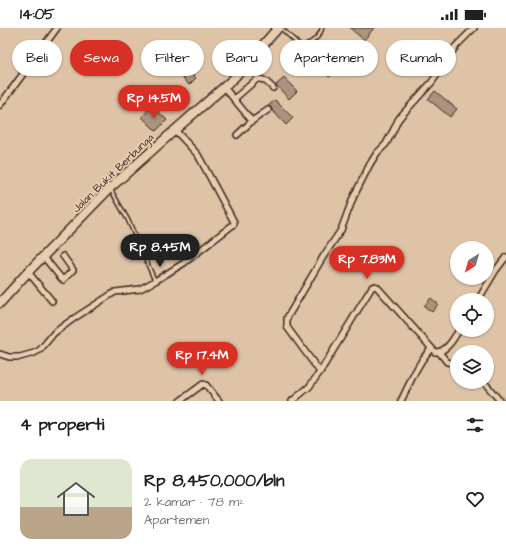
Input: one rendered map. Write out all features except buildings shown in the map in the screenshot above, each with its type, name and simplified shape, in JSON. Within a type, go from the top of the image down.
[{"type":"main road","name":"Jalan Bukit Berbunga","points":[[0,303],[43,256],[110,188],[232,80],[278,28]]},
{"type":"street","points":[[0,105],[57,28]]},
{"type":"street","points":[[320,372],[287,327],[287,318],[323,257],[341,230],[353,198],[374,158],[386,144],[398,120],[432,82],[456,46],[474,28]]},
{"type":"street","points":[[234,99],[257,80],[262,79],[272,88]]},
{"type":"street","points":[[224,87],[252,121]]},
{"type":"street","points":[[237,135],[252,121],[268,110]]},
{"type":"street","points":[[0,354],[15,358],[40,350],[54,333],[73,318],[115,292],[140,289],[155,281],[184,263],[233,225],[234,222],[198,156],[175,130]]},
{"type":"street","points":[[43,256],[63,280],[73,269],[63,256]]},
{"type":"street","points":[[482,293],[506,257]]},
{"type":"street","points":[[28,272],[52,301]]},
{"type":"street","points":[[292,401],[309,387],[320,372],[372,287],[375,286],[431,348],[435,352],[439,352],[447,362],[450,363]]},
{"type":"street","points":[[439,352],[446,348],[454,337]]},
{"type":"street","points":[[401,401],[415,372],[431,348]]},
{"type":"street","points":[[180,401],[203,384],[206,385],[219,401]]},
{"type":"street","points":[[490,389],[500,401]]},
{"type":"lane","points":[[281,28],[301,46],[308,44],[319,35],[322,28]]},
{"type":"lane","points":[[110,188],[128,220],[155,281]]}]
